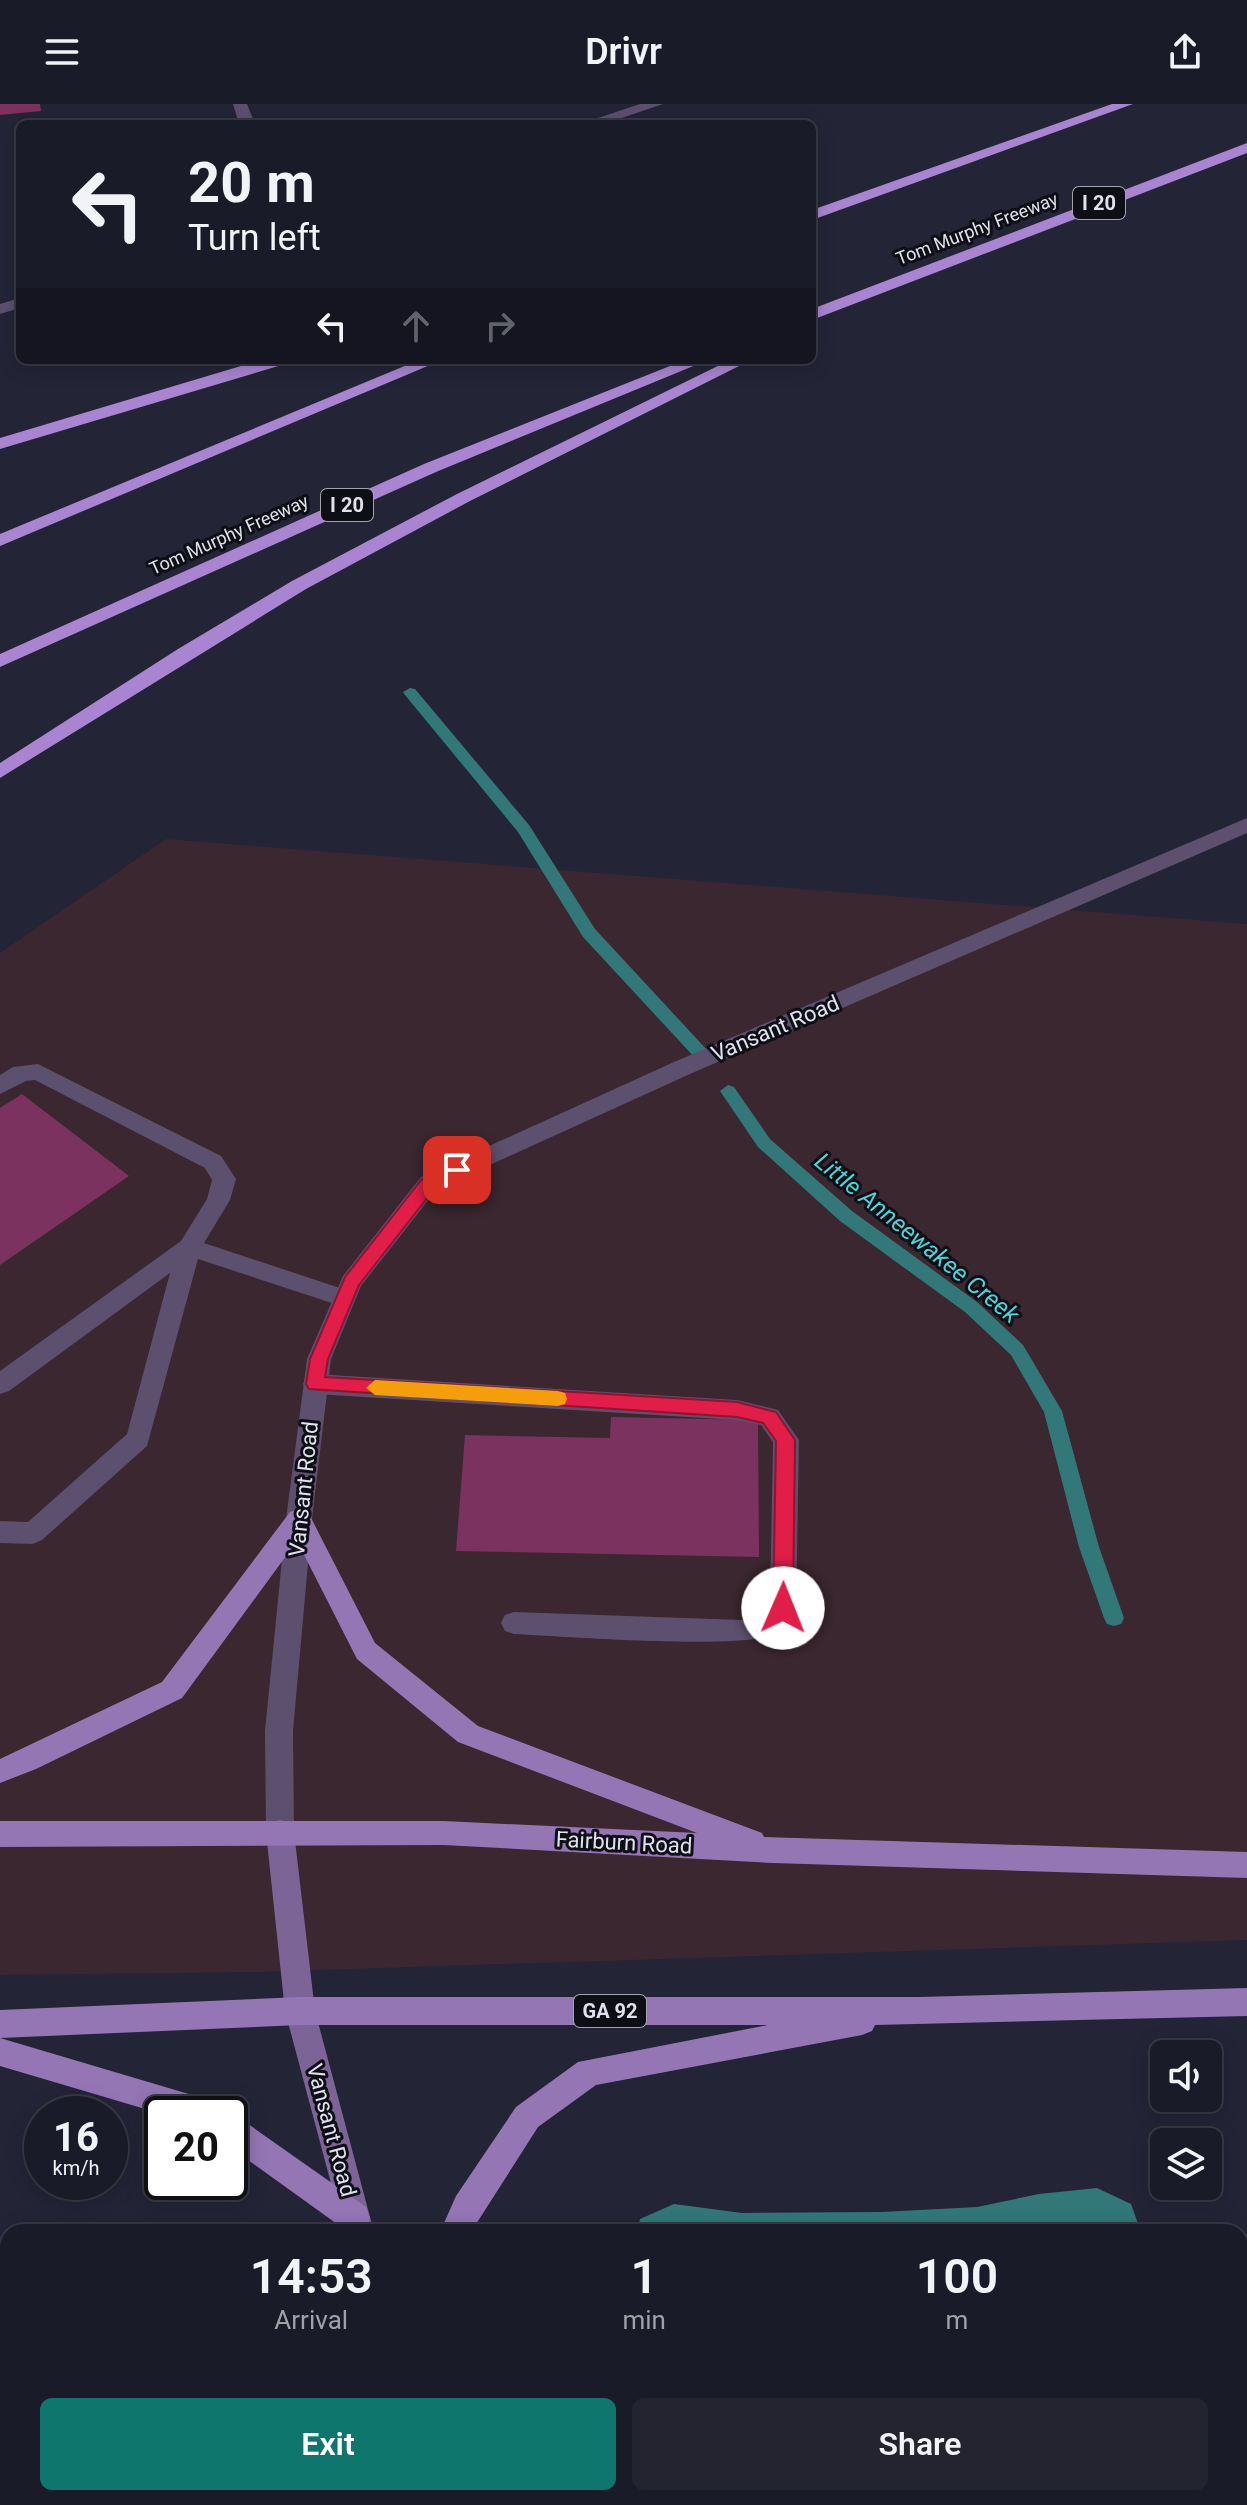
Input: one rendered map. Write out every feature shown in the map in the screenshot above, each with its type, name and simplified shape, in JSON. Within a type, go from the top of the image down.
[{"type":"highway","points":[[816,213],[1126,104]]},
{"type":"highway","name":"Tom Murphy Freeway","points":[[816,313],[1247,148]]},
{"type":"highway","points":[[816,205],[904,180]]},
{"type":"highway","points":[[816,325],[952,259]]},
{"type":"highway","points":[[0,444],[266,364]]},
{"type":"highway","points":[[0,541],[424,364]]},
{"type":"highway","name":"Tom Murphy Freeway","points":[[0,661],[430,468],[690,364]]},
{"type":"highway","points":[[0,772],[149,674],[299,585],[540,459],[735,364]]},
{"type":"main road","points":[[0,1771],[172,1690],[299,1519],[366,1651],[468,1734],[773,1850]]},
{"type":"main road","name":"Fairburn Road","points":[[0,1834],[444,1833],[773,1850],[1247,1865]]},
{"type":"main road","name":"GA 92","points":[[0,2024],[300,2011],[920,2011],[1247,2002]]},
{"type":"main road","points":[[459,2224],[527,2117],[589,2072],[920,2011]]},
{"type":"main road","points":[[0,2052],[148,2096]]},
{"type":"main road","points":[[248,2143],[356,2224]]},
{"type":"street","points":[[602,120],[656,104]]},
{"type":"street","name":"Vansant Road","points":[[357,2224],[300,2011],[280,1832],[279,1731],[299,1519],[319,1359],[351,1282],[429,1183],[682,1068],[1247,825]]},
{"type":"street","points":[[0,1086],[21,1073],[38,1072],[213,1162],[224,1179],[218,1200],[189,1247],[138,1439],[33,1533],[0,1532]]},
{"type":"street","points":[[189,1247],[344,1298]]},
{"type":"street","points":[[0,1384],[189,1247]]},
{"type":"street","points":[[315,1384],[737,1410],[769,1417],[786,1440],[783,1608],[769,1625],[741,1631],[514,1623]]},
{"type":"shaded area","points":[[166,839],[1247,924],[1247,1940],[258,1972],[0,1975],[0,953]]},
{"type":"shaded area","points":[[1097,2188],[1131,2204],[1138,2224],[639,2224],[640,2219],[674,2204],[742,2213],[882,2212],[977,2207],[1039,2194]]},
{"type":"building","points":[[0,104],[40,104],[41,111],[0,115]]},
{"type":"building","points":[[22,1094],[129,1176],[0,1265],[0,1108]]},
{"type":"building","points":[[611,1417],[758,1420],[759,1557],[456,1551],[465,1435],[610,1438]]},
{"type":"waterway","name":"Little Anneewakee Creek","points":[[410,692],[524,829],[589,933],[702,1055]]},
{"type":"waterway","name":"Little Anneewakee Creek","points":[[728,1091],[764,1143],[846,1216],[971,1307],[1017,1350],[1053,1411],[1089,1547],[1114,1618]]},
{"type":"slow traffic","points":[[375,1388],[558,1399]]},
{"type":"route","points":[[457,1170],[429,1183],[351,1282],[319,1359],[315,1384],[737,1410],[769,1417],[786,1440],[783,1608]]}]
